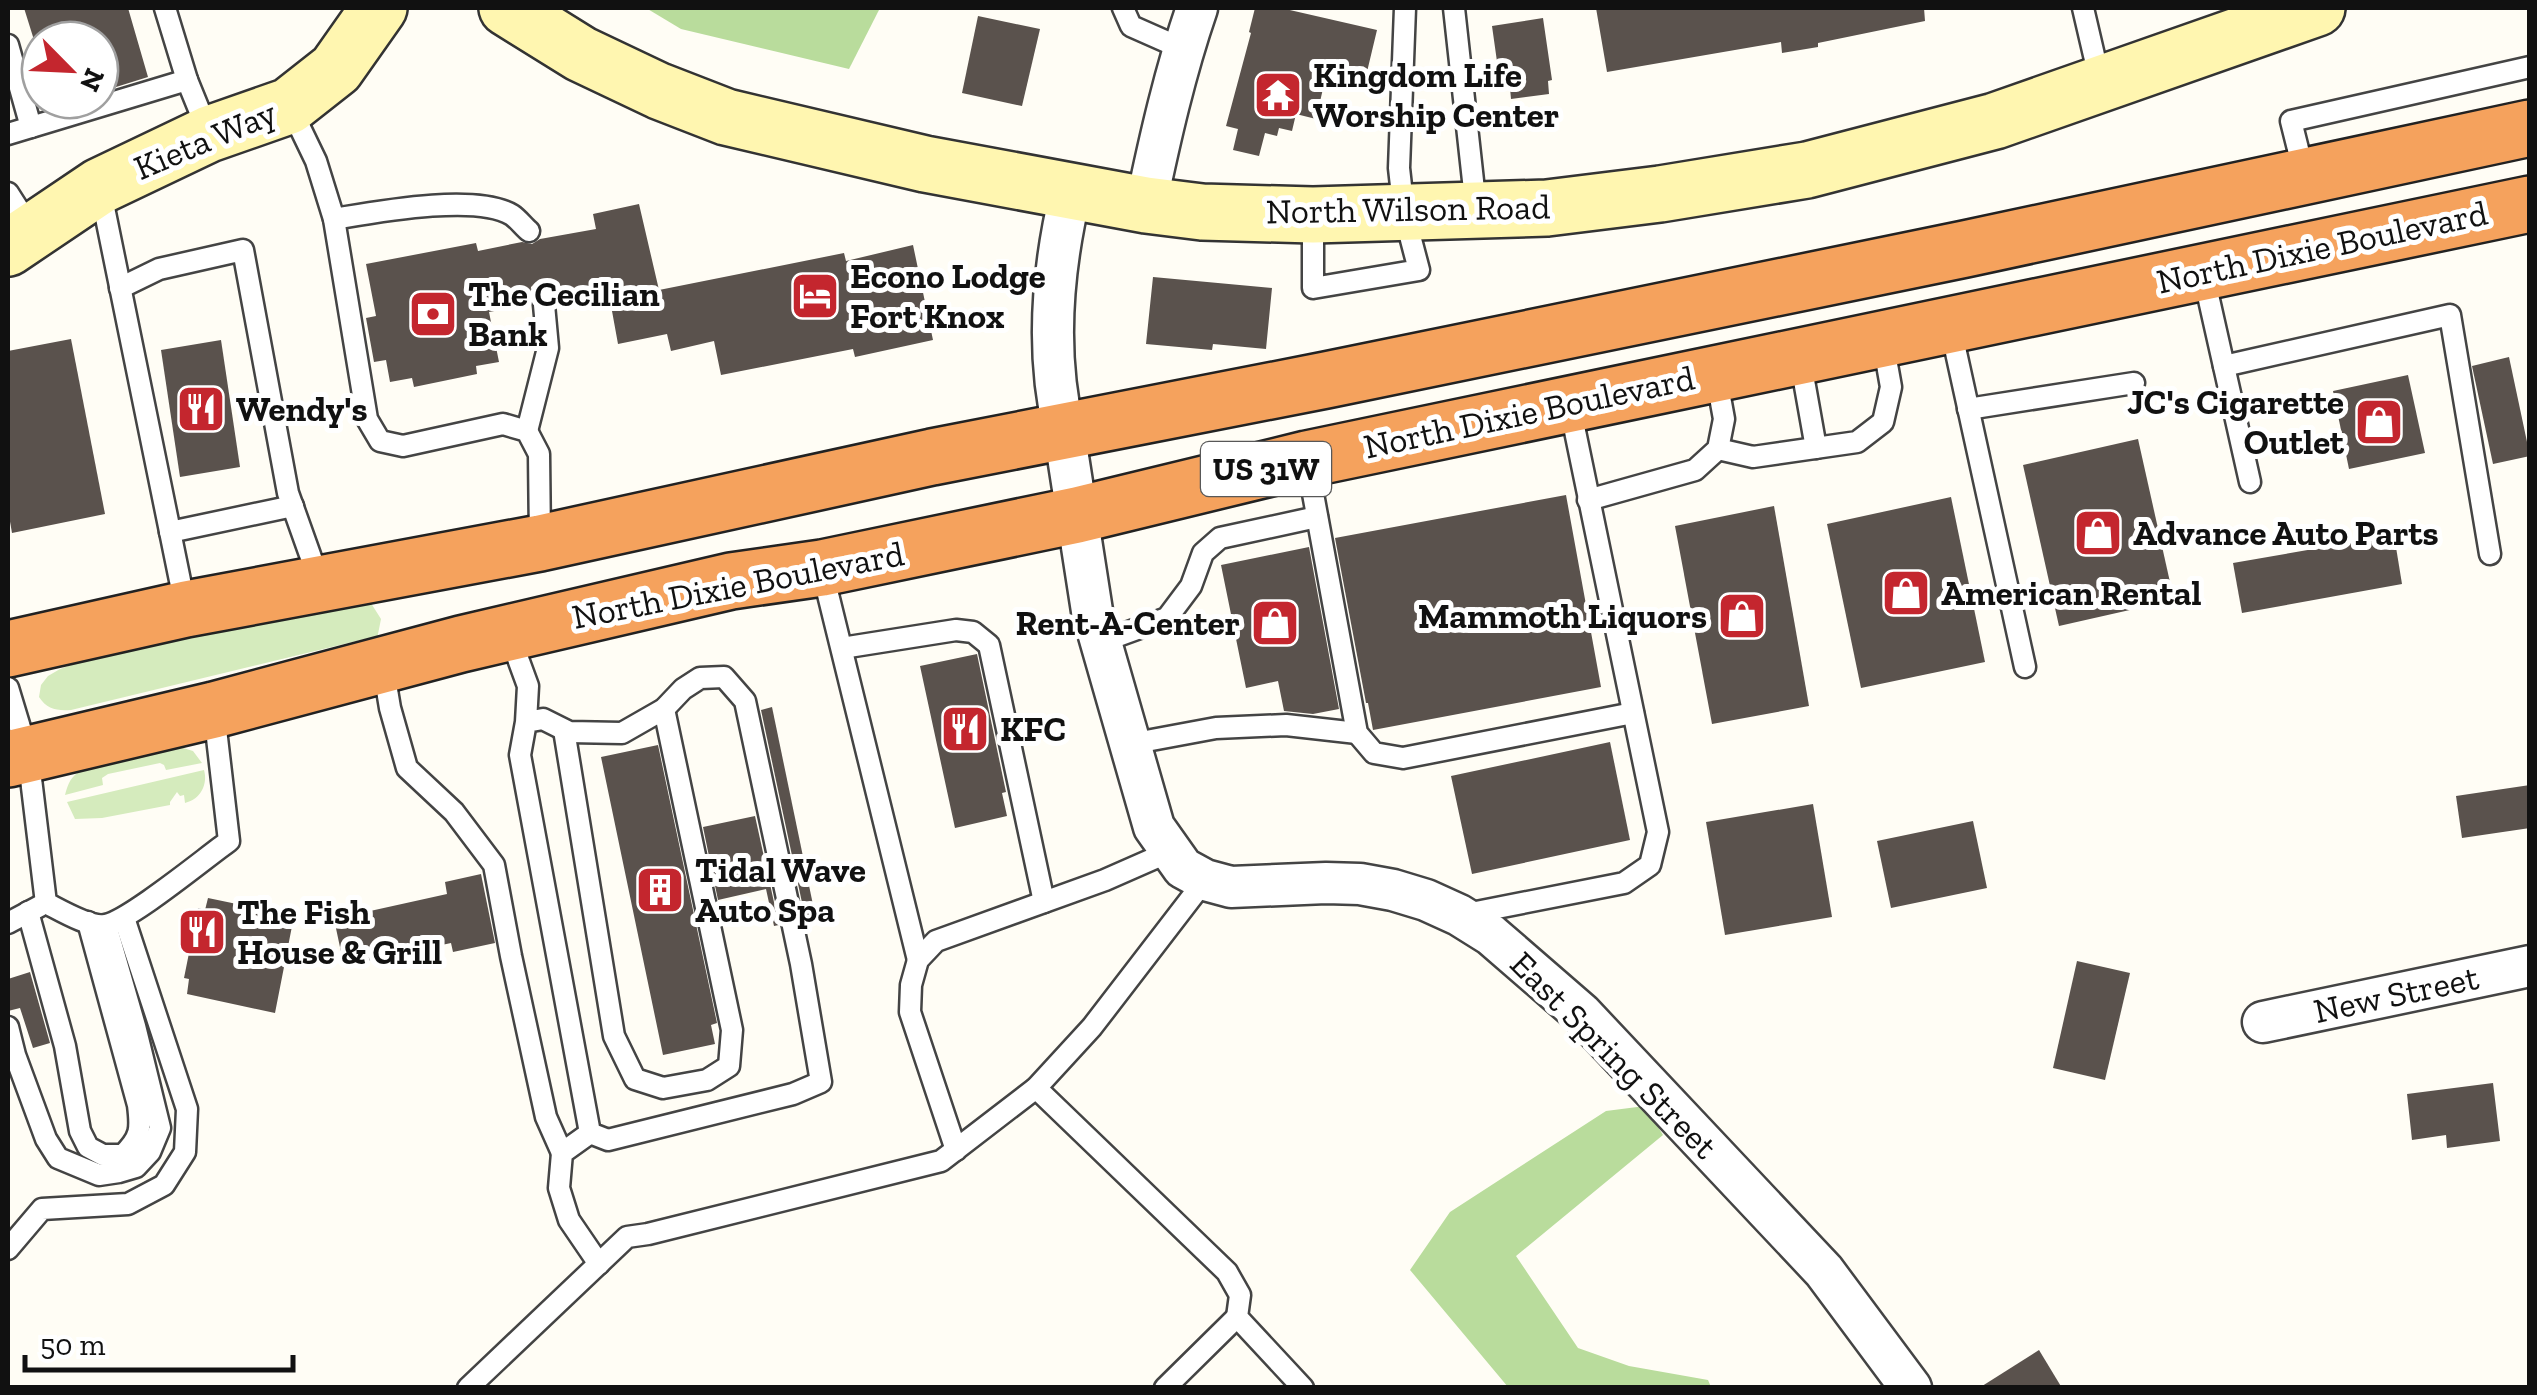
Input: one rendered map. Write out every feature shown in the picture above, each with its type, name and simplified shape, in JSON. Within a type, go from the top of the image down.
[{"type":"highway","name":"North Dixie Boulevard","points":[[8,649],[186,609],[540,543],[932,457],[1966,248],[2530,128]]},
{"type":"highway","name":"North Dixie Boulevard","points":[[18,757],[508,632],[731,581],[822,568],[1077,516],[1306,459],[2530,204]]},
{"type":"main road","name":"Kieta Way","points":[[16,224],[209,134],[289,106],[336,69],[379,8]]},
{"type":"main road","name":"North Wilson Road","points":[[507,8],[581,54],[726,117],[925,164],[1146,205],[1202,212],[1313,215],[1547,208],[1806,170],[1995,121],[2317,8]]},
{"type":"street","points":[[1146,205],[1164,119],[1197,8]]},
{"type":"street","points":[[1071,190],[1052,298],[1053,368],[1086,585],[1154,827],[1183,868],[1205,880]]},
{"type":"street","name":"East Spring Street","points":[[1205,880],[1231,888],[1326,883],[1393,890],[1459,915],[1491,935],[1580,1013],[1824,1271],[1911,1388]]},
{"type":"street","name":"New Street","points":[[2263,1022],[2530,966]]},
{"type":"lane","points":[[166,8],[187,80],[209,134]]},
{"type":"lane","points":[[1123,8],[1131,26],[1183,48]]},
{"type":"lane","points":[[1313,215],[1313,288],[1419,270],[1404,213],[1399,168],[1405,8]]},
{"type":"lane","points":[[1454,8],[1476,210]]},
{"type":"lane","points":[[2084,8],[2100,83]]},
{"type":"lane","points":[[8,45],[31,126]]},
{"type":"lane","points":[[2304,174],[2291,121],[2530,67]]},
{"type":"lane","points":[[8,134],[187,80]]},
{"type":"lane","points":[[289,106],[316,161],[334,219],[367,418],[380,441],[403,446],[504,424],[527,430]]},
{"type":"lane","points":[[100,186],[186,609]]},
{"type":"lane","points":[[334,219],[425,205],[486,206],[512,214],[529,232]]},
{"type":"lane","points":[[120,288],[159,269],[242,250],[288,493],[320,584]]},
{"type":"lane","points":[[2202,271],[2250,482]]},
{"type":"lane","points":[[540,543],[539,454],[527,430],[548,348],[543,294]]},
{"type":"lane","points":[[2224,366],[2450,315],[2490,554]]},
{"type":"lane","points":[[1950,323],[2026,667]]},
{"type":"lane","points":[[1718,449],[1753,457],[1856,442],[1883,422],[1892,387],[1883,340]]},
{"type":"lane","points":[[1800,356],[1816,448]]},
{"type":"lane","points":[[1588,500],[1694,470],[1718,449],[1724,419],[1716,373]]},
{"type":"lane","points":[[1968,409],[2134,383]]},
{"type":"lane","points":[[1459,915],[1624,882],[1650,865],[1658,832],[1570,404]]},
{"type":"lane","points":[[1306,459],[1356,732],[1374,753],[1403,758],[1632,712]]},
{"type":"lane","points":[[170,532],[293,506]]},
{"type":"lane","points":[[1101,642],[1166,618],[1190,586],[1202,553],[1220,538],[1317,518]]},
{"type":"lane","points":[[822,568],[918,960]]},
{"type":"lane","points":[[842,648],[956,630],[974,632],[989,645],[1044,902]]},
{"type":"lane","points":[[508,632],[528,686],[520,755],[590,1133]]},
{"type":"lane","points":[[383,664],[390,708],[408,768],[454,812],[494,865],[546,1117],[562,1153],[559,1188],[569,1220],[599,1264]]},
{"type":"lane","points":[[526,722],[542,719],[564,730],[622,733],[664,709],[700,678],[724,678],[745,701],[801,964],[821,1082],[793,1094],[608,1140],[590,1133]]},
{"type":"lane","points":[[8,688],[37,908],[80,1131],[88,1147],[103,1156],[123,1155],[137,1142],[140,1124],[106,922]]},
{"type":"lane","points":[[564,730],[614,1036],[635,1079],[663,1088],[707,1080],[729,1066],[732,1030],[664,709]]},
{"type":"lane","points":[[8,923],[37,908],[106,922],[229,841],[214,710]]},
{"type":"lane","points":[[1130,744],[1216,728],[1286,724],[1356,732]]},
{"type":"lane","points":[[956,1150],[910,1012],[911,984],[918,960],[936,941],[1105,880],[1171,851]]},
{"type":"lane","points":[[468,1388],[627,1237],[941,1161],[1036,1088],[1092,1027],[1205,880]]},
{"type":"lane","points":[[8,1027],[46,1139],[58,1158],[99,1175],[136,1167],[150,1152],[160,1128],[106,922]]},
{"type":"lane","points":[[8,1250],[42,1209],[128,1204],[164,1185],[186,1152],[187,1109],[106,922]]},
{"type":"lane","points":[[1036,1088],[1227,1272],[1240,1295],[1237,1317],[1165,1388]]},
{"type":"lane","points":[[562,1153],[590,1133]]},
{"type":"lane","points":[[1237,1317],[1303,1388]]},
{"type":"green space","points":[[646,8],[880,8],[849,69],[681,29]]},
{"type":"green space","points":[[369,600],[381,619],[377,639],[71,710],[52,708],[39,697],[41,685],[60,669],[130,644]]},
{"type":"green space","points":[[180,747],[193,751],[202,763],[166,770],[160,763],[108,774],[102,778],[103,785],[65,795],[70,780],[82,770]]},
{"type":"green space","points":[[204,770],[202,790],[185,803],[184,795],[177,792],[170,805],[75,819],[67,802]]},
{"type":"green space","points":[[1645,1106],[1663,1135],[1516,1256],[1578,1348],[1629,1366],[1708,1380],[1711,1387],[1508,1387],[1410,1270],[1450,1212],[1606,1111]]},
{"type":"building","points":[[24,8],[128,8],[148,77],[120,86],[120,20],[28,20]]},
{"type":"building","name":"Kingdom Life Worship Center","points":[[1255,8],[1281,8],[1377,30],[1366,76],[1328,67],[1316,119],[1296,114],[1292,131],[1279,128],[1277,136],[1265,133],[1259,156],[1233,150],[1238,129],[1226,126]]},
{"type":"building","points":[[1596,8],[1924,8],[1925,21],[1782,53],[1781,42],[1607,72]]},
{"type":"building","points":[[978,16],[1040,29],[1022,106],[962,93]]},
{"type":"building","points":[[1543,18],[1552,80],[1548,81],[1549,94],[1511,99],[1510,88],[1501,90],[1492,26]]},
{"type":"building","points":[[639,204],[659,290],[844,253],[846,261],[913,245],[933,340],[855,357],[853,349],[721,375],[714,341],[671,351],[667,334],[618,344],[608,289],[557,299],[554,285],[543,280],[531,287],[530,304],[489,312],[499,362],[476,366],[477,374],[414,387],[412,378],[390,382],[386,360],[374,362],[366,318],[376,316],[366,264],[476,243],[478,251],[522,242],[532,244],[540,239],[596,229],[593,214]]},
{"type":"building","points":[[1153,277],[1272,288],[1266,349],[1213,344],[1212,350],[1146,344]]},
{"type":"building","points":[[71,339],[105,514],[12,533],[8,510],[8,351]]},
{"type":"building","name":"Wendy's","points":[[221,340],[240,467],[180,477],[161,350]]},
{"type":"building","points":[[2509,357],[2530,456],[2493,464],[2472,366]]},
{"type":"building","name":"JC's Cigarette Outlet","points":[[2408,375],[2425,453],[2349,469],[2333,391]]},
{"type":"building","name":"Advance Auto Parts","points":[[2138,439],[2174,600],[2059,626],[2023,465]]},
{"type":"building","points":[[1566,495],[1601,687],[1373,730],[1335,538]]},
{"type":"building","name":"American Rental","points":[[1951,497],[1985,662],[1861,688],[1827,524]]},
{"type":"building","name":"Mammoth Liquors","points":[[1774,506],[1809,706],[1712,724],[1675,526]]},
{"type":"building","points":[[2394,535],[2402,584],[2242,613],[2233,563]]},
{"type":"building","name":"Rent-A-Center","points":[[1309,547],[1339,709],[1313,714],[1284,711],[1278,681],[1246,688],[1221,565]]},
{"type":"building","name":"KFC","points":[[977,654],[1006,792],[1002,793],[1007,816],[955,828],[920,666]]},
{"type":"building","points":[[772,707],[817,924],[807,926],[761,710]]},
{"type":"building","points":[[1610,742],[1630,840],[1472,874],[1451,776]]},
{"type":"building","name":"Tidal Wave Auto Spa","points":[[658,745],[717,1023],[711,1025],[715,1044],[663,1055],[601,757]]},
{"type":"building","points":[[2530,785],[2530,828],[2462,838],[2456,796]]},
{"type":"building","points":[[1813,804],[1832,917],[1725,935],[1706,822]]},
{"type":"building","points":[[755,816],[779,925],[774,926],[766,889],[718,900],[703,827]]},
{"type":"building","points":[[1973,821],[1987,888],[1891,908],[1877,841]]},
{"type":"building","points":[[481,874],[495,943],[453,952],[451,943],[344,966],[334,919],[447,894],[445,882]]},
{"type":"building","points":[[208,898],[294,916],[275,1013],[187,994],[189,979],[184,978],[198,908],[205,910]]},
{"type":"building","points":[[2077,961],[2130,973],[2105,1080],[2053,1068]]},
{"type":"building","points":[[30,972],[50,1043],[33,1048],[20,1008],[8,1011],[8,979]]},
{"type":"building","points":[[2493,1083],[2500,1141],[2447,1148],[2446,1135],[2412,1140],[2407,1094]]},
{"type":"building","points":[[2039,1350],[2062,1388],[1979,1388]]},
{"type":"place","name":"Kingdom Life Worship Center","points":[[1278,95]]},
{"type":"place","name":"Econo Lodge Fort Knox","points":[[815,296]]},
{"type":"place","name":"The Cecilian Bank","points":[[433,314]]},
{"type":"place","name":"Wendy's","points":[[201,409]]},
{"type":"place","name":"JC's Cigarette Outlet","points":[[2379,422]]},
{"type":"place","name":"Advance Auto Parts","points":[[2098,533]]},
{"type":"place","name":"American Rental","points":[[1906,593]]},
{"type":"place","name":"Mammoth Liquors","points":[[1742,616]]},
{"type":"place","name":"Rent-A-Center","points":[[1275,623]]},
{"type":"place","name":"KFC","points":[[965,729]]},
{"type":"place","name":"Tidal Wave Auto Spa","points":[[660,890]]},
{"type":"place","name":"The Fish House & Grill","points":[[202,932]]}]
